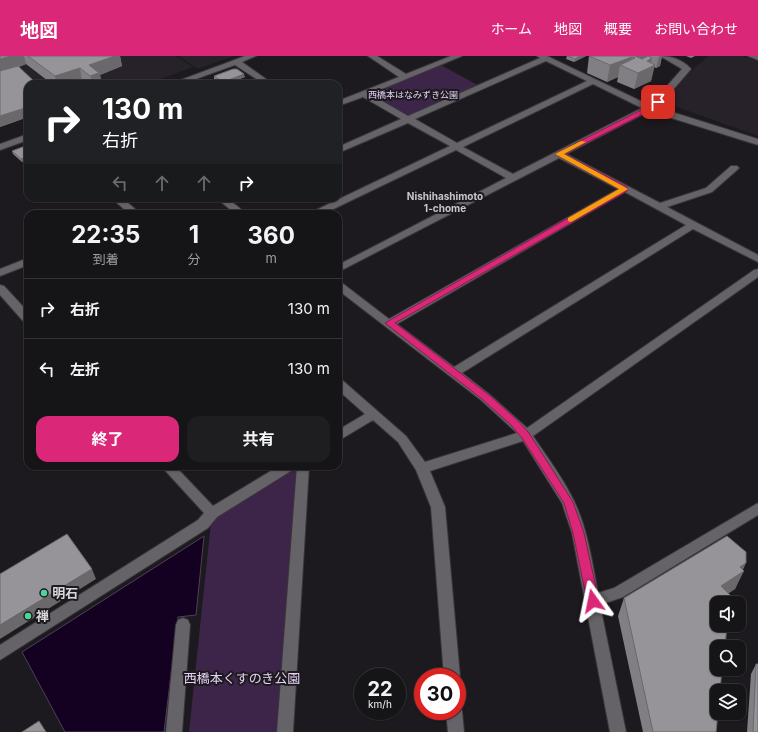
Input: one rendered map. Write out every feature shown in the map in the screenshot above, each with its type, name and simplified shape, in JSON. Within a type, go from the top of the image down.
[{"type":"street","points":[[185,80],[252,56]]},
{"type":"street","points":[[372,56],[405,77]]},
{"type":"street","points":[[342,267],[656,104],[687,69],[664,56]]},
{"type":"street","points":[[752,56],[758,58]]},
{"type":"street","points":[[342,102],[454,57]]},
{"type":"street","points":[[342,148],[543,57],[592,82],[649,108],[758,142]]},
{"type":"street","points":[[236,62],[263,80]]},
{"type":"street","points":[[342,201],[592,82]]},
{"type":"street","points":[[364,94],[513,178]]},
{"type":"street","points":[[0,147],[24,138]]},
{"type":"street","points":[[559,154],[758,259]]},
{"type":"street","points":[[658,207],[709,190],[734,168]]},
{"type":"street","points":[[390,323],[624,189]]},
{"type":"street","points":[[121,202],[131,210]]},
{"type":"street","points":[[229,202],[238,210]]},
{"type":"street","points":[[323,210],[340,202]]},
{"type":"street","points":[[454,372],[692,225]]},
{"type":"street","points":[[0,273],[24,263]]},
{"type":"street","points":[[422,468],[526,435],[758,272]]},
{"type":"street","points":[[0,288],[24,315]]},
{"type":"street","points":[[342,288],[454,372],[514,423],[526,435],[568,502],[578,533],[593,601],[618,732]]},
{"type":"street","points":[[342,386],[402,440],[422,468],[438,507],[451,668]]},
{"type":"street","points":[[342,434],[374,414]]},
{"type":"street","points":[[171,470],[212,513]]},
{"type":"street","points":[[0,653],[203,524],[212,513],[282,470]]},
{"type":"street","points":[[285,732],[303,470]]},
{"type":"street","points":[[593,601],[618,593],[758,508]]},
{"type":"street","points":[[174,732],[183,624]]},
{"type":"street","points":[[455,720],[456,732]]},
{"type":"shaded area","points":[[0,56],[176,56],[193,67],[158,80],[30,80]]},
{"type":"shaded area","points":[[178,56],[234,56],[198,69]]},
{"type":"shaded area","points":[[709,56],[743,56],[758,61],[758,136],[663,102],[696,66]]},
{"type":"shaded area","points":[[204,536],[196,615],[178,617],[164,732],[65,732],[22,652]]},
{"type":"green space","name":"西橋本はなみずき公園","points":[[439,64],[481,87],[409,119],[363,94]]},
{"type":"green space","name":"西橋本くすのき公園","points":[[282,470],[298,470],[302,477],[285,732],[189,732],[212,513]]},
{"type":"building","points":[[0,56],[11,56],[0,59]]},
{"type":"building","points":[[28,56],[115,56],[89,65],[99,73],[90,76],[80,68],[55,76]]},
{"type":"building","points":[[568,56],[580,56],[575,59]]},
{"type":"building","points":[[589,56],[635,56],[642,59],[648,56],[652,58],[647,61],[655,65],[638,73],[620,65],[635,58],[632,57],[610,65]]},
{"type":"building","points":[[18,66],[33,80],[24,80],[24,108],[0,116],[0,71]]},
{"type":"building","points":[[233,69],[237,69],[244,74],[228,80],[220,80],[214,76]]},
{"type":"building","points":[[24,146],[24,158],[21,159],[12,151]]},
{"type":"building","points":[[67,534],[92,569],[0,625],[0,574]]},
{"type":"building","points":[[727,536],[746,552],[746,563],[740,567],[744,571],[721,586],[730,596],[710,596],[710,632],[726,632],[726,640],[710,640],[710,676],[721,676],[721,684],[710,684],[710,720],[717,720],[716,732],[653,732],[624,598]]},
{"type":"building","points":[[756,664],[758,664],[758,732],[753,732]]},
{"type":"building","points":[[39,721],[46,732],[22,732]]},
{"type":"slow traffic","points":[[571,220],[624,189],[559,154],[583,142]]},
{"type":"place","name":"明石","points":[[44,593]]},
{"type":"place","name":"禅","points":[[28,616]]},
{"type":"district","name":"Nishihashimoto 1-chome","points":[[445,202]]},
{"type":"route","points":[[593,601],[578,533],[568,502],[555,479],[526,435],[485,397],[390,323],[624,189],[559,154],[658,102]]}]
